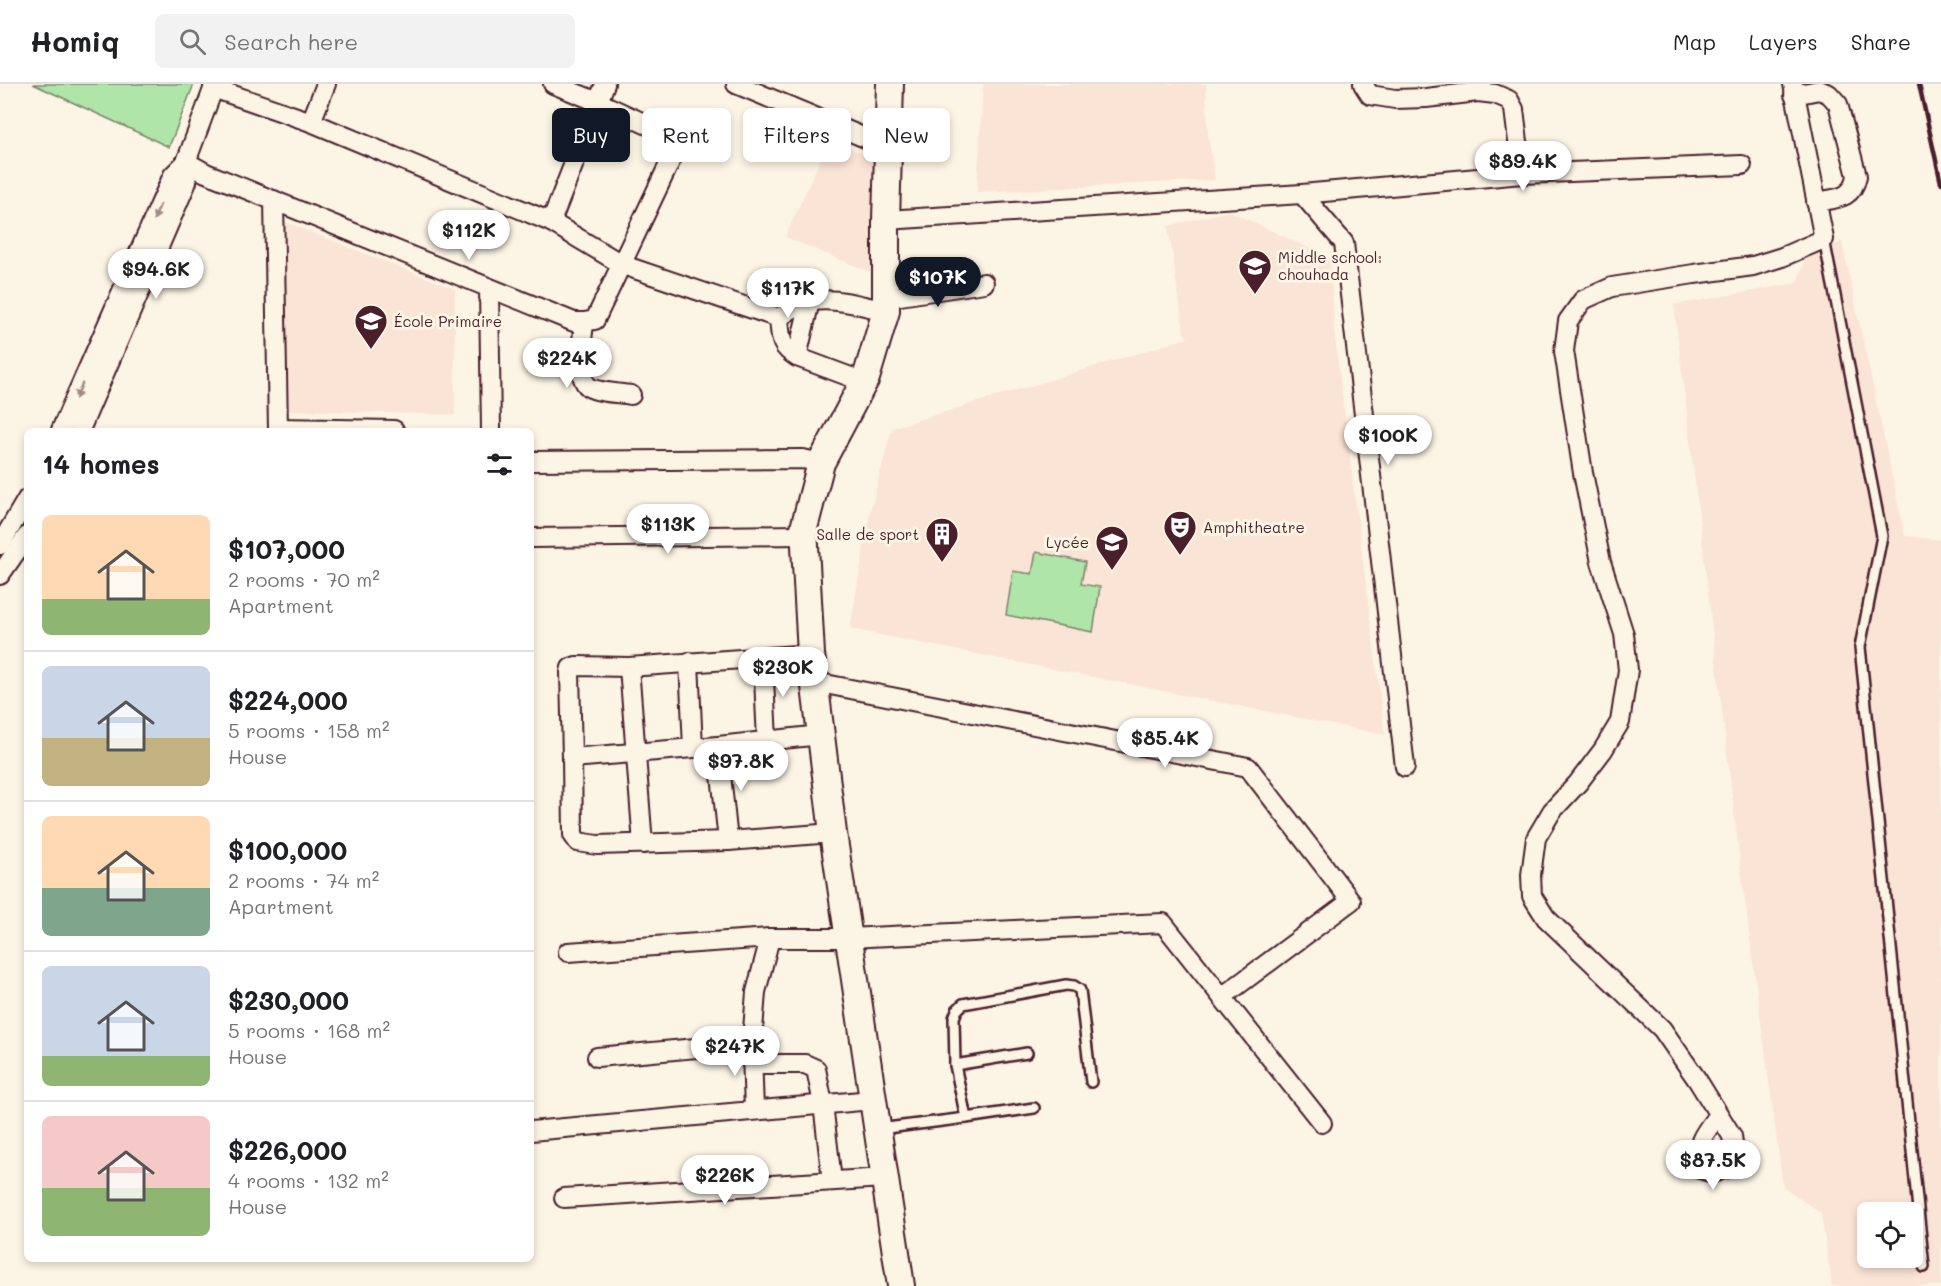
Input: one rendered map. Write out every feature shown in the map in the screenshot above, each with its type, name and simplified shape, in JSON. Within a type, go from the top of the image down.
[{"type":"main road","points":[[889,108],[890,84]]},
{"type":"main road","points":[[887,162],[886,304],[864,382],[821,463],[804,532],[811,654],[833,833],[901,1286]]},
{"type":"street","points":[[311,122],[326,84]]},
{"type":"street","points":[[186,162],[206,173],[574,322],[595,320],[670,162],[673,147],[665,133],[553,84]]},
{"type":"street","points":[[550,222],[605,84]]},
{"type":"street","points":[[736,84],[863,137]]},
{"type":"street","points":[[1363,84],[1370,94],[1395,99],[1466,89],[1495,94],[1510,92],[1522,174]]},
{"type":"street","points":[[81,428],[187,182],[186,162],[214,86],[311,122],[550,222],[622,265],[779,318]]},
{"type":"street","points":[[1718,1114],[1662,1029],[1546,918],[1532,896],[1531,876],[1536,838],[1552,811],[1578,783],[1603,750],[1620,722],[1628,670],[1624,634],[1599,551],[1583,473],[1564,351],[1568,321],[1583,300],[1612,287],[1753,266],[1782,257],[1824,239],[1816,202],[1793,90],[1819,90],[1829,94],[1838,104],[1857,176],[1855,186],[1849,194],[1816,202]]},
{"type":"street","points":[[61,428],[173,175],[186,162]]},
{"type":"street","points":[[886,219],[1302,194],[1522,174],[1742,165]]},
{"type":"street","points":[[1302,194],[1344,243],[1405,767]]},
{"type":"street","points":[[274,200],[278,428]]},
{"type":"street","points":[[779,318],[790,309],[824,298],[886,304],[984,283]]},
{"type":"street","points":[[489,288],[491,428]]},
{"type":"street","points":[[797,357],[810,302]]},
{"type":"street","points":[[779,318],[782,345],[786,350],[797,357],[864,382]]},
{"type":"street","points":[[584,322],[580,370],[583,380],[590,389],[631,395]]},
{"type":"street","points":[[534,461],[803,459],[821,463]]},
{"type":"street","points":[[0,545],[24,511]]},
{"type":"street","points":[[534,525],[804,532]]},
{"type":"street","points":[[534,538],[804,532]]},
{"type":"street","points":[[0,575],[24,540]]},
{"type":"street","points":[[811,654],[629,667],[576,666],[571,668],[573,836],[578,842],[597,845],[728,842],[833,833]]},
{"type":"street","points":[[763,657],[767,741]]},
{"type":"street","points":[[689,663],[693,748]]},
{"type":"street","points":[[629,667],[643,844]]},
{"type":"street","points":[[815,682],[1248,767],[1351,901],[1222,997]]},
{"type":"street","points":[[572,758],[821,735]]},
{"type":"street","points":[[718,746],[728,842]]},
{"type":"street","points":[[568,952],[771,938],[848,938],[1163,923],[1322,1123]]},
{"type":"street","points":[[754,1110],[752,1043],[756,992],[771,938]]},
{"type":"street","points":[[597,1057],[752,1043]]},
{"type":"street","points":[[752,1064],[805,1064],[816,1069],[823,1104],[832,1181]]},
{"type":"street","points":[[534,1131],[872,1100]]},
{"type":"street","points":[[564,1198],[884,1178]]},
{"type":"lane","points":[[1824,239],[1882,536],[1860,646],[1924,1267]]},
{"type":"lane","points":[[966,1118],[955,1065],[954,1018],[957,1010],[963,1004],[1065,985],[1074,986],[1080,990],[1091,1082]]},
{"type":"lane","points":[[955,1065],[1027,1053]]},
{"type":"lane","points":[[877,1129],[1034,1108]]},
{"type":"shaded area","points":[[983,84],[1206,84],[1208,134],[1215,180],[977,192]]},
{"type":"shaded area","points":[[851,149],[863,154],[863,162],[880,162],[870,272],[785,237],[819,162],[851,162]]},
{"type":"shaded area","name":"Lycée","points":[[1229,211],[1330,258],[1335,339],[1385,735],[850,629],[870,512],[892,428],[1188,338],[1184,333],[1168,226]]},
{"type":"shaded area","name":"École Primaire","points":[[285,222],[455,289],[455,415],[288,410]]},
{"type":"shaded area","points":[[1842,242],[1905,536],[1941,540],[1941,1286],[1832,1286],[1821,1213],[1783,1187],[1741,871],[1674,305],[1797,283],[1807,254]]},
{"type":"green space","points":[[33,84],[194,84],[169,147]]},
{"type":"green space","points":[[1036,552],[1085,562],[1081,584],[1100,587],[1093,632],[1006,615],[1013,571],[1032,574]]},
{"type":"railway","points":[[1919,84],[1941,183]]},
{"type":"place","name":"Middle school: chouhada","points":[[1255,295]]},
{"type":"place","name":"École Primaire","points":[[371,350]]},
{"type":"place","name":"Amphitheatre","points":[[1180,556]]},
{"type":"place","name":"Salle de sport","points":[[942,563]]},
{"type":"place","name":"Lycée","points":[[1112,571]]}]
